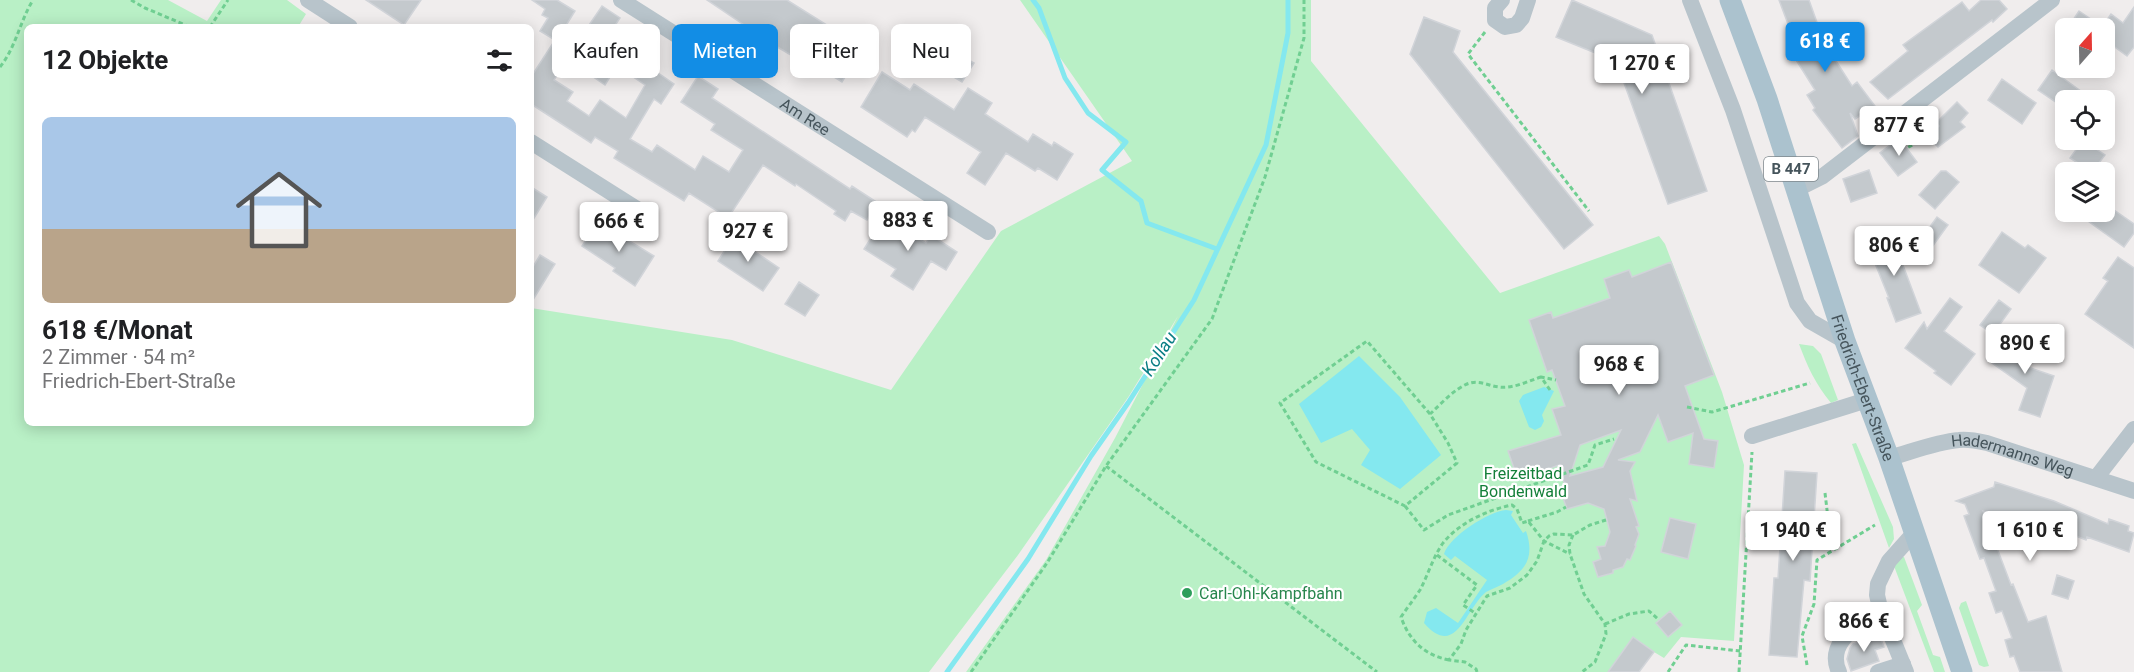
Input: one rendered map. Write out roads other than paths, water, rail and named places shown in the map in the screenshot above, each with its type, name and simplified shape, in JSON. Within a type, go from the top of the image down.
[{"type":"main road","name":"Friedrich-Ebert-Straße","points":[[1730,0],[1767,99],[1845,341],[1889,458],[1962,672]]},
{"type":"street","points":[[308,0],[345,24]]},
{"type":"street","name":"Am Ree","points":[[621,0],[988,232]]},
{"type":"street","points":[[1502,0],[1496,8],[1495,20],[1505,27],[1516,25],[1522,18],[1528,0]]},
{"type":"street","points":[[1690,0],[1733,110],[1797,303],[1810,321],[1845,341]]},
{"type":"street","points":[[1797,189],[1823,176],[2052,0]]},
{"type":"street","points":[[534,143],[637,209]]},
{"type":"street","points":[[1752,436],[1867,400]]},
{"type":"street","points":[[2096,478],[2134,429]]},
{"type":"street","name":"Hadermanns Weg","points":[[1889,458],[1952,441],[1975,441],[2134,491]]},
{"type":"street","points":[[1878,672],[1905,668],[1880,608],[1877,595],[1882,575],[1894,554],[1914,533]]},
{"type":"street","points":[[1839,672],[1835,663],[1840,640],[1880,608]]},
{"type":"water","points":[[1359,356],[1400,397],[1441,455],[1400,489],[1361,465],[1370,450],[1352,429],[1321,443],[1299,404]]},
{"type":"water","points":[[1544,387],[1554,391],[1542,415],[1544,421],[1541,427],[1535,430],[1529,427],[1519,401],[1523,395]]},
{"type":"water","points":[[1499,511],[1513,511],[1511,515],[1523,533],[1526,531],[1529,540],[1529,556],[1523,568],[1511,579],[1486,592],[1452,634],[1444,636],[1435,633],[1424,623],[1427,612],[1436,608],[1458,623],[1487,580],[1455,556],[1451,560],[1444,554],[1447,547],[1470,526]]},
{"type":"waterway","points":[[1033,0],[1039,8],[1065,78],[1088,113],[1126,142],[1102,170],[1141,201],[1147,223],[1217,249]]},
{"type":"waterway","name":"Kollau","points":[[947,672],[1028,559],[1091,456],[1194,300],[1266,145],[1288,33],[1288,0]]},
{"type":"place","name":"Carl-Ohl-Kampfbahn","points":[[1187,593]]},
{"type":"park label","name":"Freizeitbad Bondenwald","points":[[1523,482]]}]
